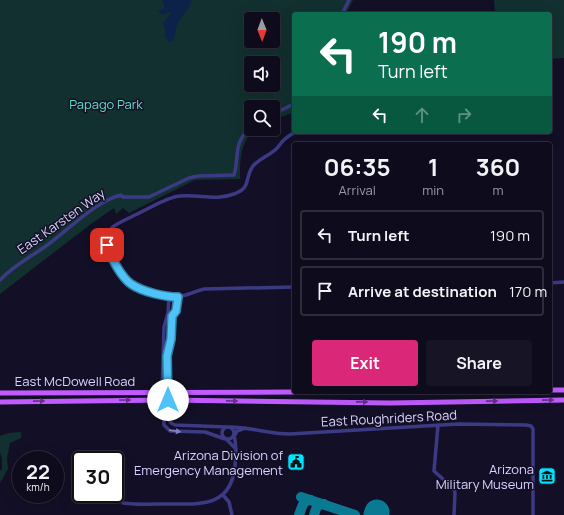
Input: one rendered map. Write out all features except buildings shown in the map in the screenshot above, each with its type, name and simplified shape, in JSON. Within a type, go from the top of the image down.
[{"type":"main road","points":[[552,390],[564,390]]},
{"type":"main road","name":"East McDowell Road","points":[[0,393],[292,392]]},
{"type":"main road","name":"East McDowell Road","points":[[0,402],[165,400],[390,403],[564,400]]},
{"type":"street","points":[[343,12],[349,0]]},
{"type":"street","points":[[280,111],[292,105]]},
{"type":"street","points":[[292,134],[285,139],[275,150],[255,164],[252,168],[245,189],[234,195],[215,198],[188,195],[178,196],[113,226],[108,235],[107,245],[109,254],[122,274],[131,284],[158,295],[169,297],[186,296],[204,289],[292,288]]},
{"type":"street","name":"East Karsten Way","points":[[0,280],[11,268],[37,252],[97,207],[115,196],[149,197],[189,178],[234,175],[238,147],[244,135]]},
{"type":"street","points":[[552,283],[564,282]]},
{"type":"street","points":[[169,297],[168,313],[164,326],[165,400],[163,423],[170,431],[205,432],[225,439],[232,439],[237,431],[245,428]]},
{"type":"street","points":[[165,392],[167,356],[171,339],[171,323],[172,316],[176,311],[178,297]]},
{"type":"street","name":"East Roughriders Road","points":[[165,400],[167,417],[170,423],[182,426],[242,427],[272,433],[290,434],[438,425],[531,426],[533,429],[533,515]]},
{"type":"street","points":[[438,425],[434,471],[454,489],[454,515]]},
{"type":"street","points":[[124,503],[209,502],[223,495],[232,482],[234,473],[236,449],[234,430],[229,427],[224,429],[222,436],[236,449]]},
{"type":"street","points":[[223,495],[229,502],[232,515]]},
{"type":"green space","name":"Papago Park","points":[[0,0],[353,0],[347,12],[292,12],[292,113],[280,117],[280,100],[244,100],[244,136],[248,136],[243,146],[240,179],[195,180],[129,213],[123,208],[116,214],[114,208],[0,294]]},
{"type":"green space","points":[[494,0],[564,0],[564,58],[552,59],[552,12],[495,12]]},
{"type":"green space","points":[[21,432],[21,438],[10,443],[7,458],[8,469],[0,483],[2,458],[0,453],[0,436],[8,433]]},
{"type":"water","points":[[163,0],[192,0],[177,25],[173,41],[168,42],[164,34],[166,32],[163,23],[171,13],[168,12],[163,15],[159,12],[158,10],[164,9],[162,2]]},
{"type":"taxiway","points":[[301,497],[355,515]]},
{"type":"taxiway","points":[[299,515],[304,503],[311,500]]},
{"type":"taxiway","points":[[314,515],[318,506],[324,504]]},
{"type":"place","name":"Arizona Division of Emergency Management","points":[[296,462]]},
{"type":"place","name":"Arizona Military Museum","points":[[547,476]]},
{"type":"route","points":[[107,245],[109,254],[122,274],[131,284],[158,295],[178,297],[176,311],[172,316],[171,339],[167,356],[168,400]]}]
